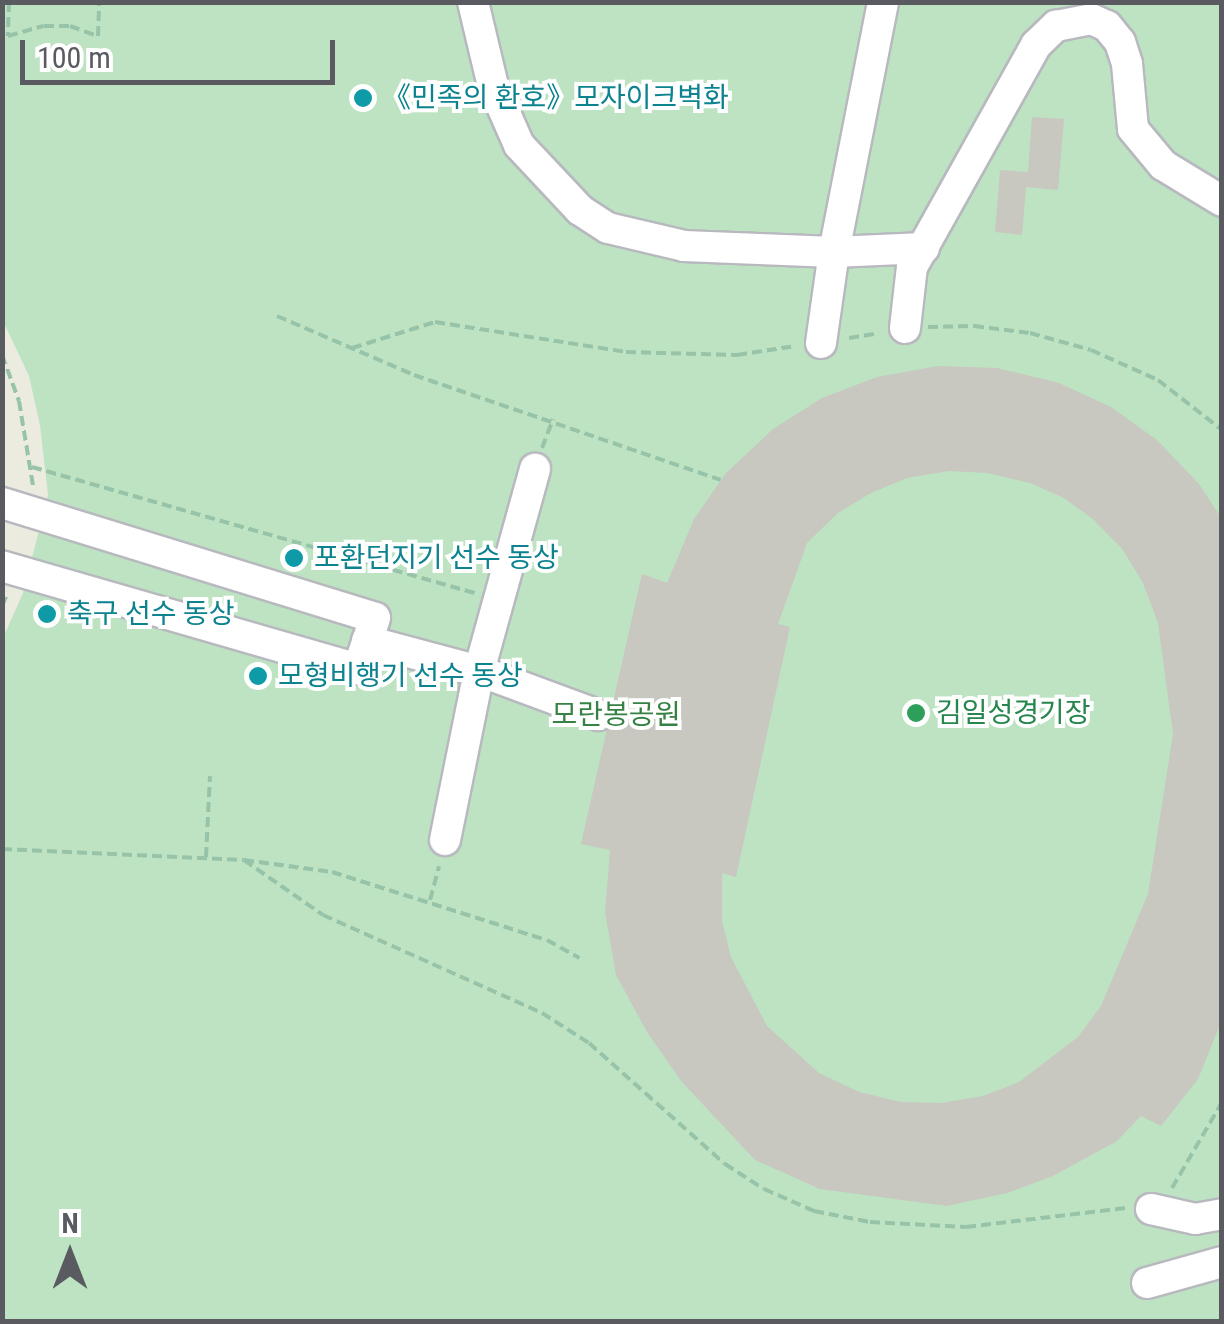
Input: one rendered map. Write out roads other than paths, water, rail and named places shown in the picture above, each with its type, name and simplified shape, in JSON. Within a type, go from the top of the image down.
[{"type":"lane","points":[[473,2],[492,86],[520,145],[580,210],[608,228],[667,243],[834,252],[924,248]]},
{"type":"lane","points":[[822,343],[834,252],[883,2]]},
{"type":"lane","points":[[905,328],[912,267],[1036,46],[1056,26],[1076,19],[1108,26],[1120,42],[1132,129],[1148,151],[1193,187],[1222,201]]},
{"type":"lane","points":[[445,840],[497,600],[535,469]]},
{"type":"lane","points":[[2,503],[375,618],[358,669],[2,566]]},
{"type":"lane","points":[[367,642],[480,671],[598,716]]},
{"type":"lane","points":[[1151,1210],[1195,1218],[1222,1214]]},
{"type":"lane","points":[[1147,1284],[1222,1262]]},
{"type":"place","name":"《민족의 환호》모자이크벽화","points":[[363,98]]},
{"type":"place","name":"포환던지기 선수 동상","points":[[294,558]]},
{"type":"place","name":"축구 선수 동상","points":[[47,614]]},
{"type":"place","name":"모형비행기 선수 동상","points":[[258,676]]},
{"type":"place","name":"김일성경기장","points":[[916,713]]},
{"type":"park label","name":"모란봉공원","points":[[616,715]]}]
